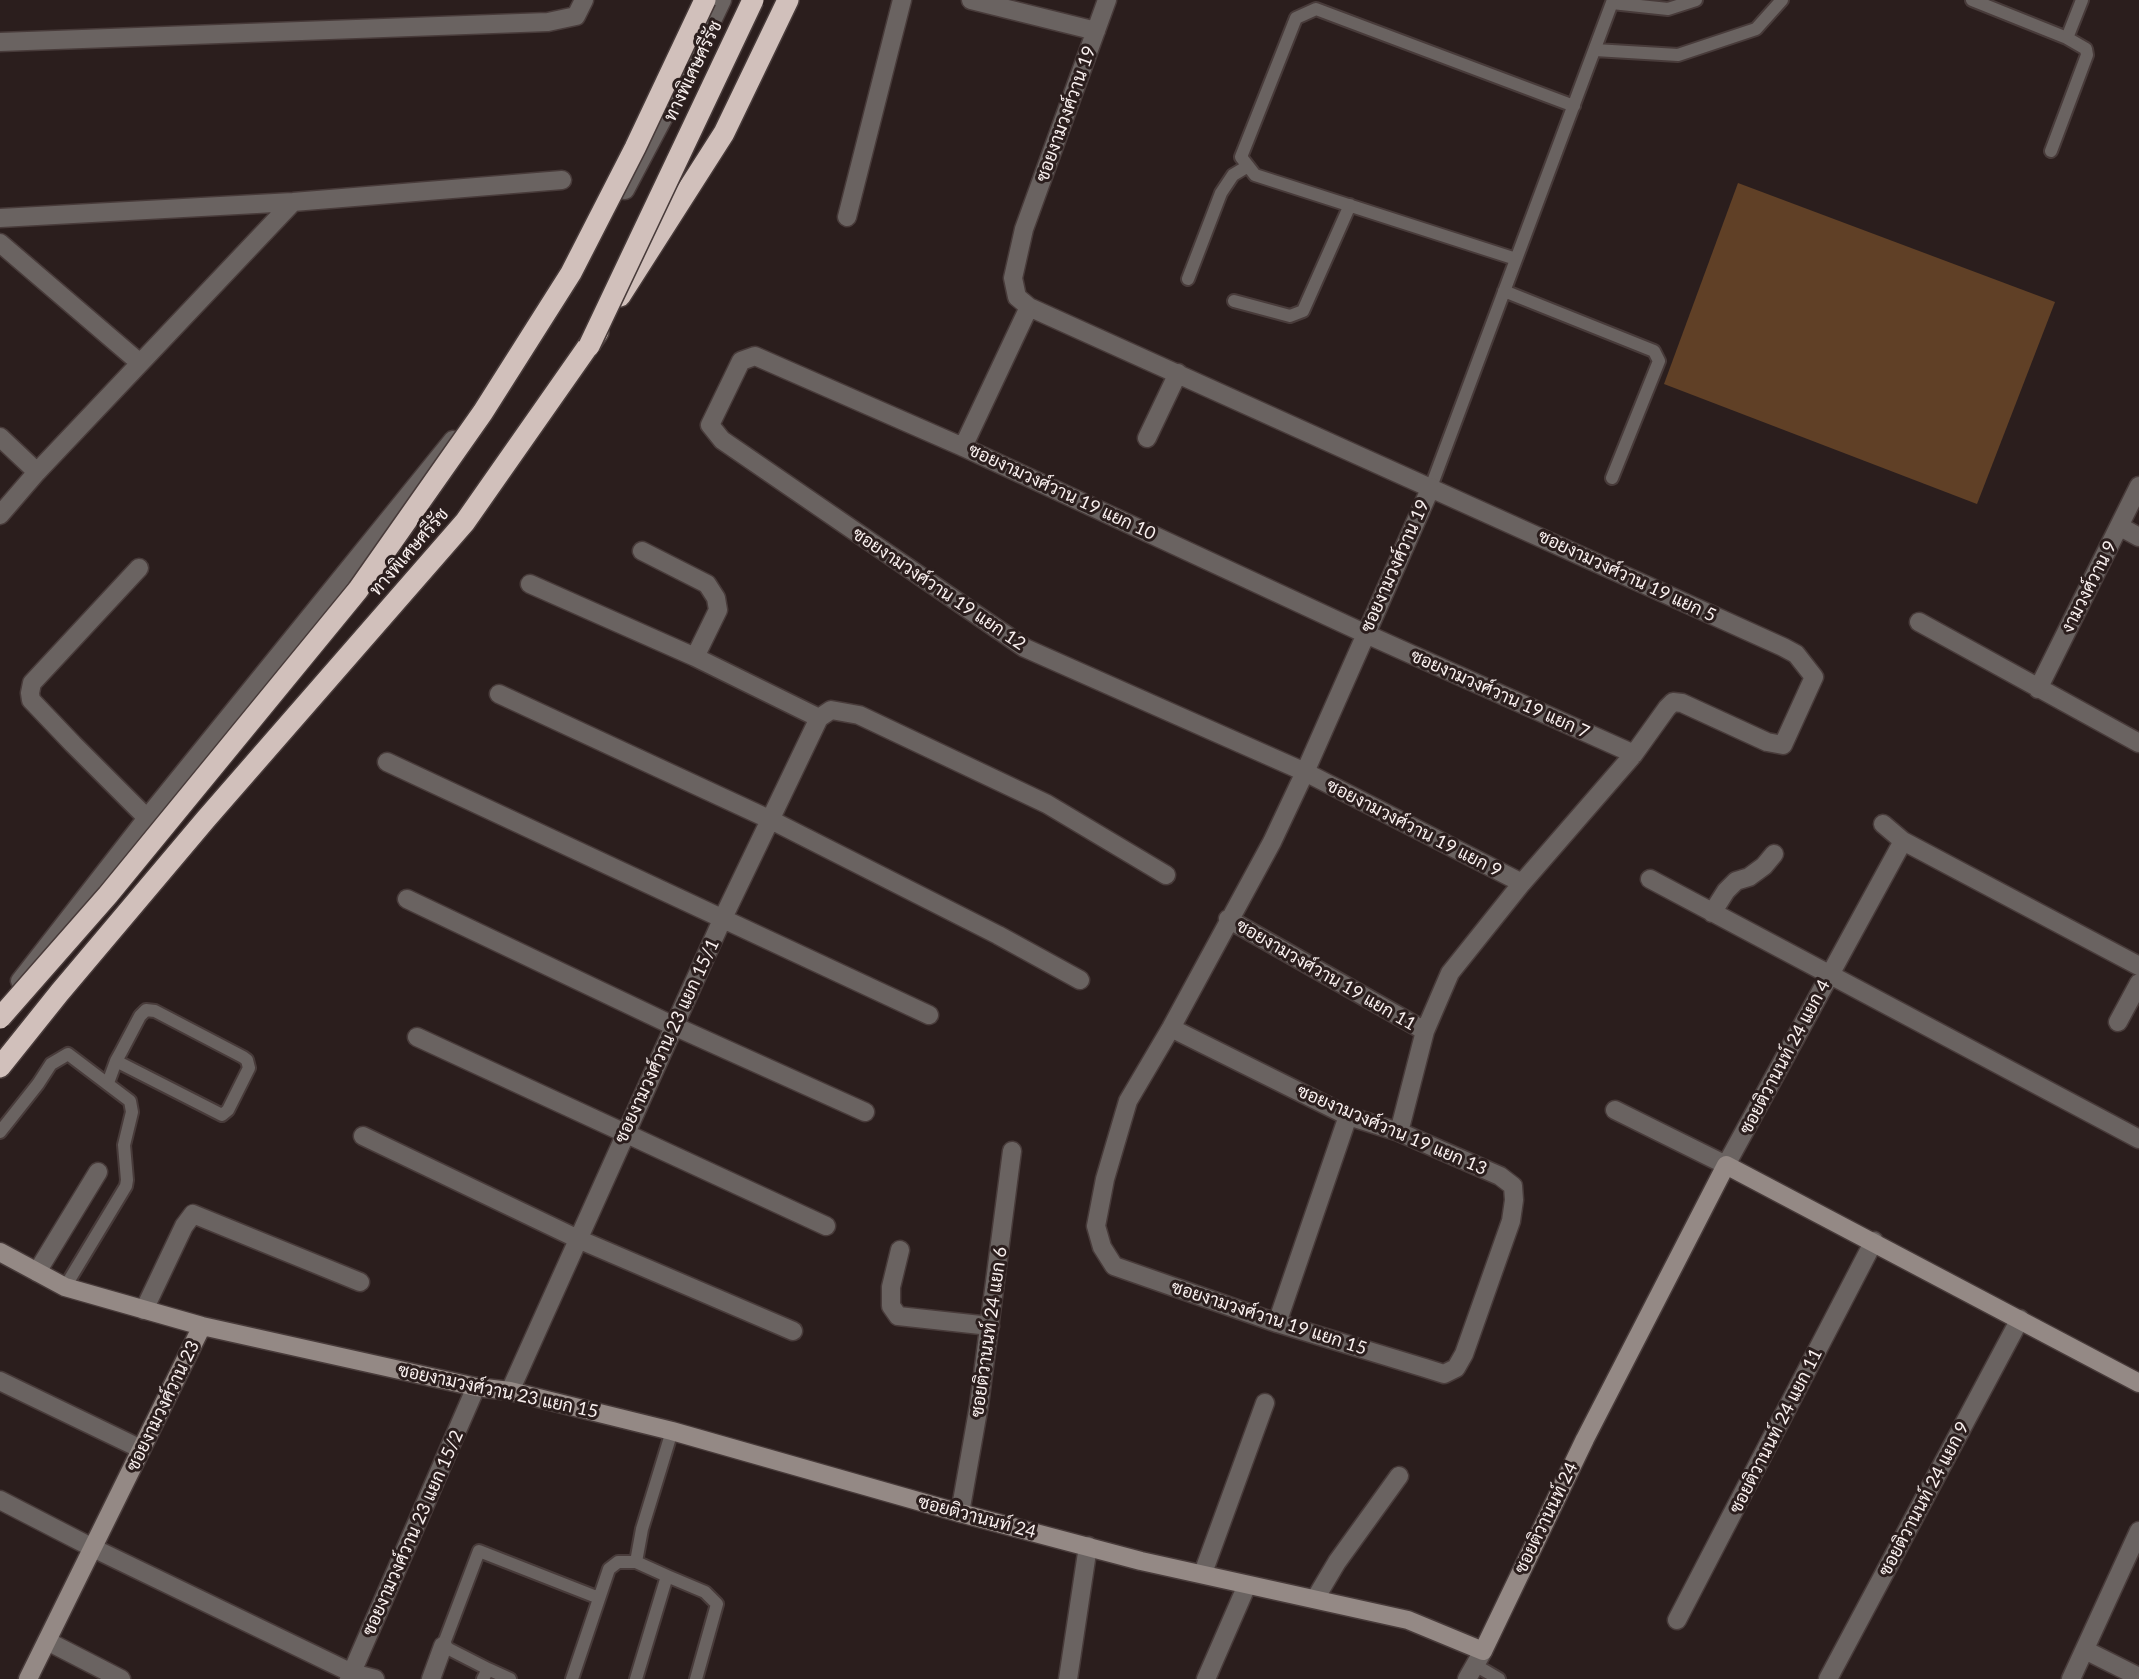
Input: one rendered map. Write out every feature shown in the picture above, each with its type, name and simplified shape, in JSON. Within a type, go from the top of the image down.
[{"type":"highway","name":"ทางพิเศษศรีรัช","points":[[0,1018],[108,895],[349,601],[428,492],[483,412],[570,273],[635,148],[705,0]]},
{"type":"highway","name":"ทางพิเศษศรีรัช","points":[[0,1067],[197,830],[466,522],[589,346],[753,0]]},
{"type":"highway","points":[[589,346],[724,133],[788,0]]},
{"type":"street","points":[[0,42],[548,23],[576,16],[584,0]]},
{"type":"street","points":[[0,1006],[147,818],[564,304],[689,69],[722,0]]},
{"type":"street","points":[[847,217],[902,0]]},
{"type":"street","points":[[971,0],[1096,31]]},
{"type":"street","name":"ซอยงามวงศ์วาน 19","points":[[1107,0],[1024,229],[1013,278],[1017,297],[1028,307],[1431,487],[1272,842],[1171,1028],[1128,1101],[1105,1179],[1096,1226],[1102,1247],[1114,1266]]},
{"type":"street","points":[[0,218],[293,202],[562,180]]},
{"type":"street","points":[[0,515],[37,472],[293,202]]},
{"type":"street","points":[[0,243],[140,363]]},
{"type":"street","points":[[963,447],[1028,307]]},
{"type":"street","name":"ซอยงามวงศ์วาน 19 แยก 10","points":[[755,356],[963,447],[1366,634]]},
{"type":"street","name":"ซอยงามวงศ์วาน 19 แยก 12","points":[[755,356],[741,361],[710,425],[722,440],[1025,648],[1305,772]]},
{"type":"street","points":[[1147,438],[1178,373]]},
{"type":"street","points":[[0,437],[37,472]]},
{"type":"street","name":"งามวงศ์วาน 9","points":[[2038,689],[2139,486]]},
{"type":"street","name":"ซอยงามวงศ์วาน 19 แยก 5","points":[[1431,487],[1783,647],[1797,654],[1814,677],[1783,744],[1767,742],[1682,703],[1674,702],[1634,754]]},
{"type":"street","points":[[2119,526],[2139,537]]},
{"type":"street","points":[[642,551],[708,584],[716,598],[718,610],[695,657]]},
{"type":"street","points":[[139,568],[32,684],[30,694],[31,700],[147,818]]},
{"type":"street","points":[[530,584],[695,657],[818,718],[831,710],[859,715],[1047,804],[1166,875]]},
{"type":"street","points":[[1919,622],[2139,743]]},
{"type":"street","name":"ซอยงามวงศ์วาน 19 แยก 7","points":[[1366,634],[1634,754]]},
{"type":"street","points":[[499,694],[771,820],[998,935],[1080,980]]},
{"type":"street","name":"ซอยงามวงศ์วาน 23 แยก 15/1","points":[[510,1391],[722,920],[818,718]]},
{"type":"street","points":[[1399,1132],[1424,1031],[1450,973],[1522,883],[1634,754]]},
{"type":"street","points":[[387,762],[929,1015]]},
{"type":"street","name":"ซอยงามวงศ์วาน 19 แยก 9","points":[[1305,772],[1522,883]]},
{"type":"street","points":[[1883,824],[1903,841],[2139,966]]},
{"type":"street","name":"ซอยติวานนท์ 24 แยก 4","points":[[1726,1165],[1903,841]]},
{"type":"street","points":[[1712,913],[1736,881],[1749,877],[1774,854]]},
{"type":"street","points":[[1650,879],[2139,1139]]},
{"type":"street","points":[[407,900],[674,1026],[865,1112]]},
{"type":"street","name":"ซอยงามวงศ์วาน 19 แยก 11","points":[[1228,919],[1424,1031]]},
{"type":"street","points":[[2118,1023],[2139,983]]},
{"type":"street","name":"ซอยงามวงศ์วาน 19 แยก 13","points":[[1171,1028],[1348,1116],[1399,1132],[1500,1176]]},
{"type":"street","points":[[417,1037],[826,1226]]},
{"type":"street","points":[[1615,1110],[1874,1241],[2139,1383]]},
{"type":"street","points":[[1276,1323],[1348,1116]]},
{"type":"street","points":[[363,1136],[578,1238],[793,1331]]},
{"type":"street","name":"ซอยติวานนท์ 24 แยก 6","points":[[960,1513],[979,1405],[1012,1151]]},
{"type":"street","name":"ซอยติวานนท์ 24","points":[[792,1466],[1141,1561],[1408,1620],[1475,1665],[1585,1439],[1726,1165]]},
{"type":"street","points":[[37,1272],[97,1172]]},
{"type":"street","name":"ซอยงามวงศ์วาน 19 แยก 15","points":[[1114,1266],[1276,1323],[1444,1374],[1456,1368],[1464,1354],[1511,1221],[1513,1186],[1500,1176]]},
{"type":"street","points":[[144,1310],[184,1226],[193,1213],[360,1282]]},
{"type":"street","name":"ซอยติวานนท์ 24 แยก 11","points":[[1677,1620],[1874,1241]]},
{"type":"street","points":[[900,1250],[891,1287],[891,1306],[898,1316],[990,1326]]},
{"type":"street","name":"ซอยงามวงศ์วาน 23","points":[[0,1252],[65,1287],[202,1326],[28,1679]]},
{"type":"street","name":"ซอยติวานนท์ 24 แยก 9","points":[[1828,1679],[2020,1319]]},
{"type":"street","name":"ซอยงามวงศ์วาน 23 แยก 15","points":[[202,1326],[476,1387],[510,1391],[672,1431],[792,1466]]},
{"type":"street","points":[[0,1381],[141,1449]]},
{"type":"street","name":"ซอยงามวงศ์วาน 23 แยก 15/2","points":[[350,1676],[476,1387]]},
{"type":"street","points":[[1203,1573],[1265,1403]]},
{"type":"street","points":[[1315,1599],[1337,1562],[1399,1476]]},
{"type":"street","points":[[0,1500],[350,1676],[375,1679]]},
{"type":"street","points":[[2071,1679],[2139,1531]]},
{"type":"street","points":[[1068,1679],[1088,1546]]},
{"type":"street","points":[[1206,1679],[1247,1585]]},
{"type":"street","points":[[47,1641],[121,1679]]},
{"type":"street","points":[[431,1679],[443,1646]]},
{"type":"street","points":[[2085,1650],[2139,1677]]},
{"type":"lane","points":[[1431,487],[1613,1],[1668,9],[1696,0]]},
{"type":"lane","points":[[1595,50],[1678,55],[1756,29],[1782,0]]},
{"type":"lane","points":[[1972,0],[1992,4],[2067,38],[2086,50],[2087,55],[2051,150]]},
{"type":"lane","points":[[2067,38],[2082,0]]},
{"type":"lane","points":[[1516,259],[1255,175],[1241,157],[1296,18],[1316,9],[1574,106]]},
{"type":"lane","points":[[1188,279],[1221,193],[1233,175],[1248,166]]},
{"type":"lane","points":[[1234,301],[1290,316],[1303,311],[1350,205]]},
{"type":"lane","points":[[1504,290],[1654,351],[1659,361],[1612,478]]},
{"type":"lane","points":[[108,1083],[116,1061],[140,1016],[146,1010],[243,1057],[249,1068],[228,1110],[222,1115],[116,1061]]},
{"type":"lane","points":[[0,1132],[51,1064],[68,1054],[127,1098],[132,1105],[124,1145],[126,1186],[65,1287]]},
{"type":"lane","points":[[636,1562],[642,1529],[672,1431]]},
{"type":"lane","points":[[510,1679],[485,1674],[443,1646],[479,1550],[599,1598]]},
{"type":"lane","points":[[572,1679],[609,1569],[614,1563],[636,1562],[705,1592],[717,1604],[696,1679]]},
{"type":"lane","points":[[636,1679],[667,1576]]},
{"type":"lane","points":[[1475,1665],[1499,1679]]},
{"type":"shaded area","points":[[1738,183],[2055,302],[1977,504],[1664,384]]}]
